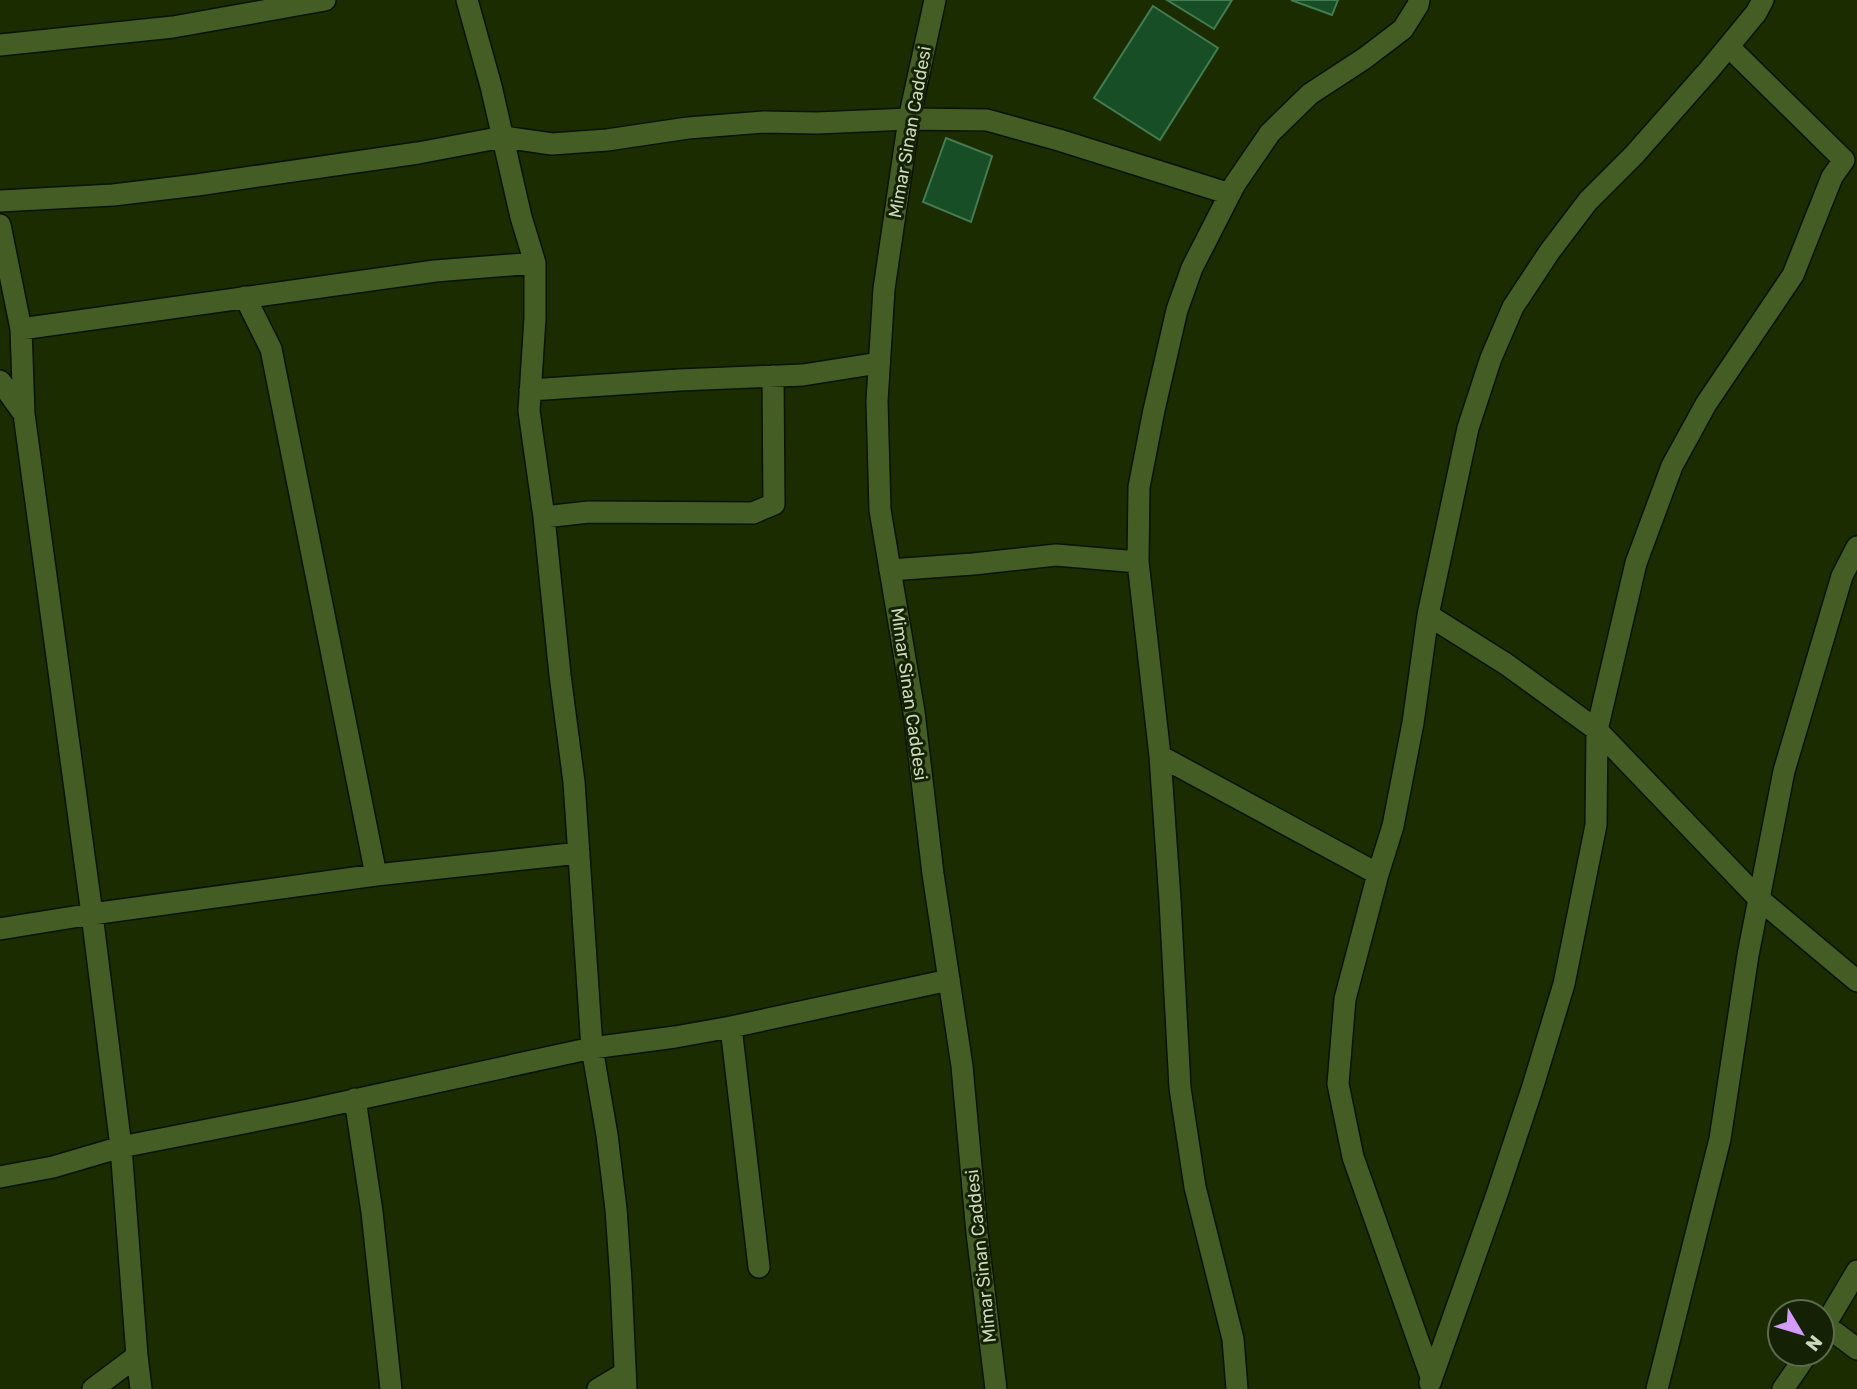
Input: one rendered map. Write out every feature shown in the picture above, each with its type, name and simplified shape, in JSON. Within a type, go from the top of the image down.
[{"type":"street","points":[[0,45],[173,27],[325,0]]},
{"type":"street","points":[[467,0],[491,86],[521,217],[536,263],[529,411],[544,517],[573,782],[592,1048],[607,1135],[621,1281],[626,1381],[598,1389]]},
{"type":"street","name":"Mimar Sinan Caddesi","points":[[935,0],[909,119],[884,289],[877,401],[880,510],[914,712],[933,874],[962,1066],[977,1233],[996,1389]]},
{"type":"street","points":[[1237,1389],[1233,1339],[1195,1188],[1180,1088],[1160,756],[1138,562],[1139,487],[1177,310],[1192,268],[1235,184],[1270,133],[1310,94],[1404,29],[1419,0]]},
{"type":"street","points":[[1430,1383],[1353,1157],[1338,1084],[1345,999],[1393,826],[1413,723],[1428,615],[1468,428],[1491,358],[1513,307],[1550,251],[1588,201],[1634,155],[1729,47],[1763,0]]},
{"type":"street","points":[[1430,1383],[1497,1194],[1564,984],[1596,825],[1597,730],[1636,563],[1672,466],[1706,404],[1793,275],[1832,177],[1844,160],[1729,47]]},
{"type":"street","points":[[0,201],[113,195],[197,185],[418,153],[503,137],[552,144],[752,123],[909,119],[987,120],[1230,194]]},
{"type":"street","points":[[0,225],[21,329],[24,414],[121,1147],[136,1356],[141,1389]]},
{"type":"street","points":[[21,329],[435,271],[536,263]]},
{"type":"street","points":[[245,297],[271,349],[376,875]]},
{"type":"street","points":[[530,390],[803,375],[879,363]]},
{"type":"street","points":[[544,517],[589,512],[753,513],[774,504],[773,376]]},
{"type":"street","points":[[0,381],[24,414]]},
{"type":"street","points":[[1657,1389],[1720,1139],[1758,898],[1772,842],[1784,771],[1842,576],[1857,547]]},
{"type":"street","points":[[890,570],[1056,555],[1138,562]]},
{"type":"street","points":[[1428,615],[1506,664],[1597,730],[1758,898],[1857,981]]},
{"type":"street","points":[[1160,756],[1378,874]]},
{"type":"street","points":[[0,929],[376,875],[579,853]]},
{"type":"street","points":[[0,1177],[53,1167],[121,1147],[592,1048],[731,1027],[949,980]]},
{"type":"street","points":[[731,1027],[759,1267]]},
{"type":"street","points":[[355,1099],[372,1212],[391,1389]]},
{"type":"street","points":[[1836,1306],[1857,1271]]},
{"type":"street","points":[[1836,1335],[1857,1349]]},
{"type":"street","points":[[93,1389],[136,1356]]},
{"type":"street","points":[[1783,1389],[1797,1368]]},
{"type":"building","points":[[1167,0],[1232,0],[1214,29]]},
{"type":"building","points":[[1291,0],[1338,0],[1332,15]]},
{"type":"building","points":[[1153,6],[1218,48],[1160,140],[1094,98]]},
{"type":"building","points":[[946,138],[992,156],[971,222],[923,202]]}]
